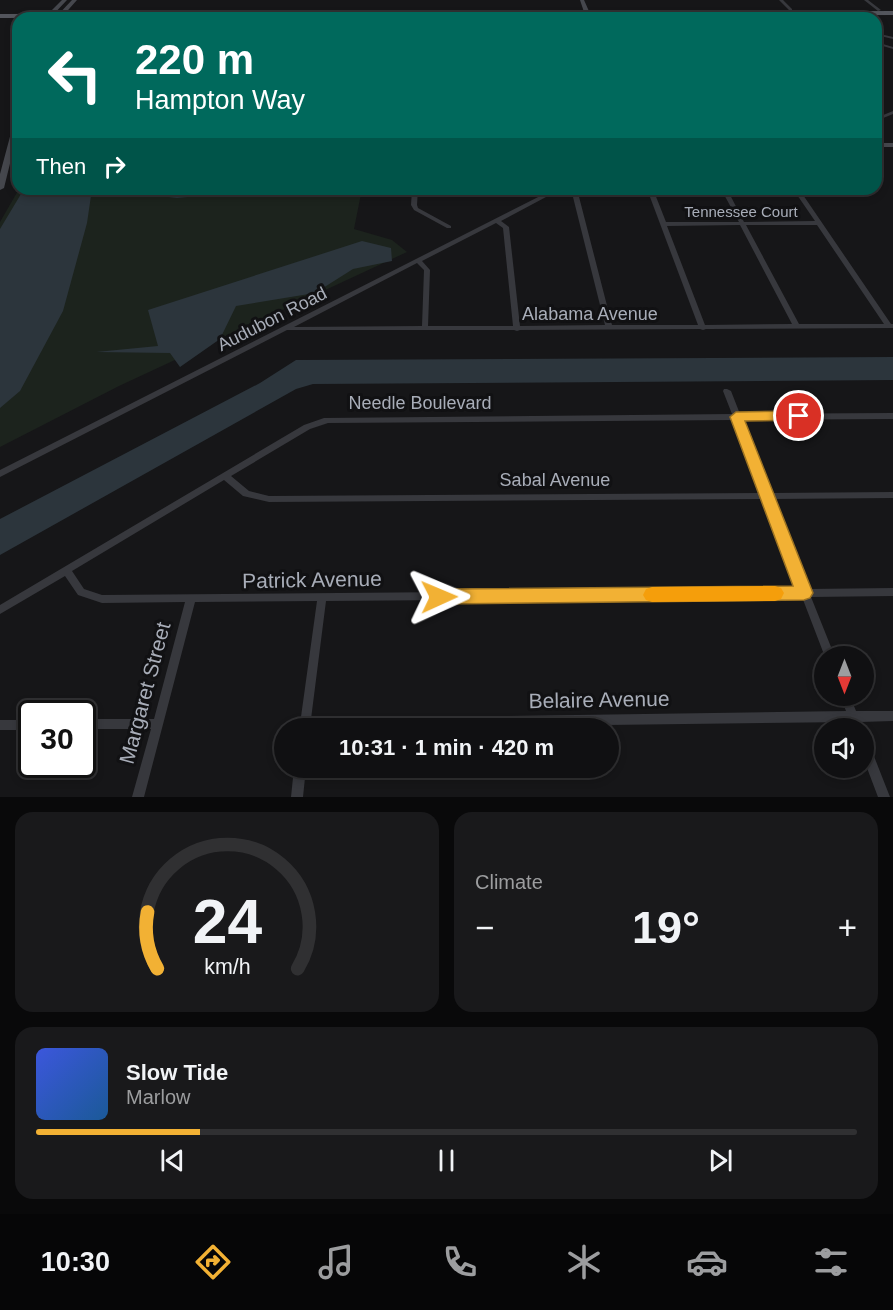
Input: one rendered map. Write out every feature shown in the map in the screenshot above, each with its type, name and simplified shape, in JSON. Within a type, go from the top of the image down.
[{"type":"main road","points":[[864,12],[879,10]]},
{"type":"main road","points":[[453,12],[460,11]]},
{"type":"main road","points":[[490,12],[498,11]]},
{"type":"main road","points":[[709,12],[893,11]]},
{"type":"main road","points":[[874,12],[893,11]]},
{"type":"main road","points":[[194,12],[520,12]]},
{"type":"street","points":[[54,12],[65,0]]},
{"type":"street","points":[[64,12],[75,0]]},
{"type":"street","points":[[781,0],[791,10]]},
{"type":"street","points":[[866,0],[879,10]]},
{"type":"street","points":[[883,117],[893,112]]},
{"type":"street","points":[[0,188],[12,146]]},
{"type":"street","points":[[8,157],[12,153]]},
{"type":"street","points":[[414,195],[416,209],[449,227]]},
{"type":"street","name":"Audubon Road","points":[[0,474],[546,195]]},
{"type":"street","points":[[576,195],[609,328]]},
{"type":"street","points":[[653,195],[703,328]]},
{"type":"street","points":[[727,195],[796,327]]},
{"type":"street","points":[[800,195],[891,326]]},
{"type":"street","points":[[496,220],[506,227],[517,329]]},
{"type":"street","name":"Tennessee Court","points":[[663,224],[819,223]]},
{"type":"street","points":[[418,261],[427,270],[425,329]]},
{"type":"street","name":"Alabama Avenue","points":[[286,329],[891,326]]},
{"type":"street","points":[[727,391],[826,646]]},
{"type":"street","name":"Needle Boulevard","points":[[0,610],[307,427],[327,420],[893,416]]},
{"type":"street","name":"Sabal Avenue","points":[[225,476],[246,494],[269,498],[893,495]]},
{"type":"street","name":"Patrick Avenue","points":[[67,571],[81,592],[102,599],[893,592]]},
{"type":"street","points":[[306,718],[322,598]]},
{"type":"street","name":"Margaret Street","points":[[138,797],[191,599]]},
{"type":"street","points":[[849,706],[853,716]]},
{"type":"street","name":"Belaire Avenue","points":[[619,721],[893,716]]},
{"type":"street","points":[[96,724],[157,724]]},
{"type":"street","points":[[0,725],[18,725]]},
{"type":"street","points":[[874,771],[884,797]]},
{"type":"street","points":[[297,797],[299,778]]},
{"type":"shaded area","points":[[16,195],[361,195],[354,229],[392,240],[407,252],[119,386],[0,447],[0,222]]},
{"type":"shaded area","points":[[20,195],[91,195],[87,223],[63,311],[20,391],[0,408],[0,229]]},
{"type":"shaded area","points":[[151,195],[209,195],[177,198]]},
{"type":"shaded area","points":[[362,241],[391,248],[392,261],[353,269],[315,293],[236,306],[220,339],[180,367],[170,353],[96,352],[158,346],[148,310]]},
{"type":"shaded area","points":[[893,357],[893,380],[313,384],[296,389],[0,555],[0,519],[260,383],[296,360]]},
{"type":"slow traffic","points":[[652,595],[775,593]]},
{"type":"route","points":[[439,597],[804,593],[736,417],[799,416]]}]
